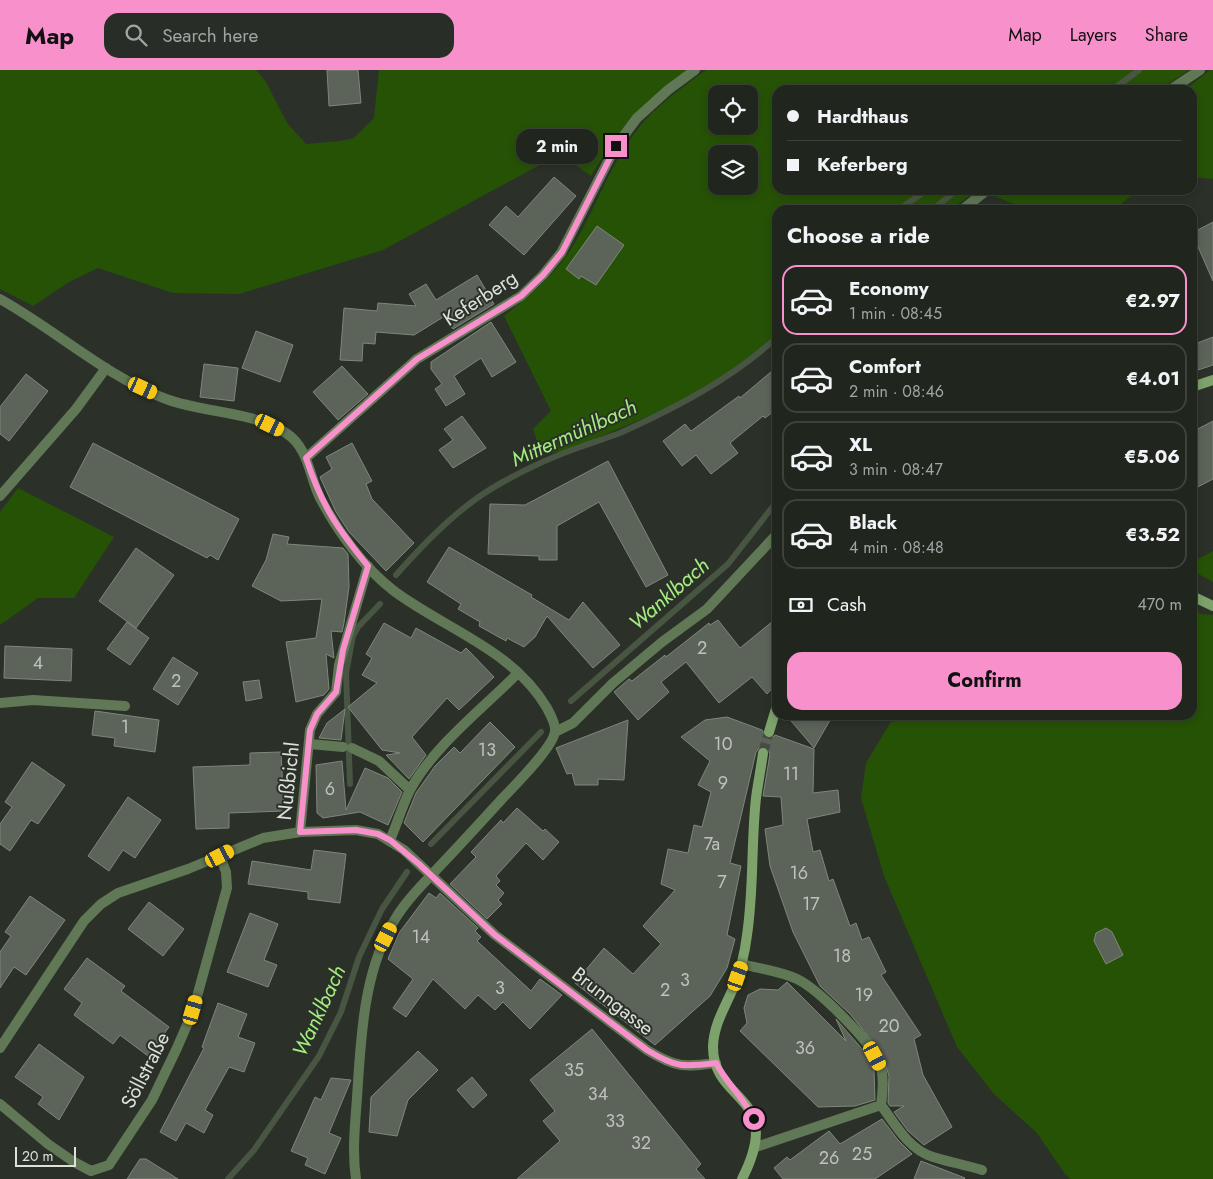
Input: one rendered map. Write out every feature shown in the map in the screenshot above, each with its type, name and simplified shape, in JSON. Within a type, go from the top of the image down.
[{"type":"main road","points":[[1197,385],[1213,380]]},
{"type":"main road","points":[[1197,598],[1213,606]]},
{"type":"main road","points":[[769,732],[773,720]]},
{"type":"main road","points":[[742,1179],[756,1148],[757,1132],[747,1104],[723,1076],[716,1063],[714,1053],[715,1033],[742,964],[751,899],[756,798],[763,753]]},
{"type":"street","name":"Keferberg","points":[[306,458],[417,359],[521,296],[543,275],[562,252],[616,146],[637,118],[668,90],[695,70]]},
{"type":"street","points":[[1178,85],[1200,70]]},
{"type":"street","points":[[968,205],[981,195]]},
{"type":"street","points":[[0,299],[81,349],[106,368],[164,398],[270,425],[294,440],[306,458],[318,494],[331,517],[368,566],[394,590],[480,643],[517,674],[539,696],[548,711],[555,732],[551,742],[520,780],[406,903],[395,919],[376,960],[369,990],[358,1086],[354,1148],[356,1179]]},
{"type":"street","points":[[0,496],[76,409],[106,368]]},
{"type":"street","points":[[555,732],[573,723],[612,683],[662,642],[707,609],[772,539]]},
{"type":"street","name":"Nußbichl","points":[[300,832],[313,720],[336,692],[339,665],[350,621],[368,566]]},
{"type":"street","points":[[0,1048],[84,921],[101,904],[118,893],[220,856],[263,838],[300,832],[356,830],[378,834],[390,840],[410,790],[438,752],[517,674]]},
{"type":"street","points":[[0,703],[33,700],[126,706]]},
{"type":"street","points":[[310,744],[348,748],[379,762],[410,790]]},
{"type":"street","name":"Brunngasse","points":[[390,840],[495,935],[647,1050],[664,1061],[683,1067],[716,1063]]},
{"type":"street","name":"Söllstraße","points":[[0,1104],[74,1162],[91,1171],[110,1165],[152,1100],[193,1010],[228,888],[226,872],[220,856]]},
{"type":"street","points":[[742,964],[798,980],[816,992],[866,1043],[880,1066],[884,1087],[882,1105],[904,1136],[919,1150],[932,1157],[982,1170]]},
{"type":"street","points":[[756,1148],[882,1105]]},
{"type":"green space","points":[[0,70],[256,70],[266,82],[287,123],[306,144],[354,138],[374,118],[379,70],[687,70],[644,105],[611,145],[591,176],[560,154],[383,250],[239,294],[173,293],[98,268],[69,282],[33,306],[0,289]]},
{"type":"green space","points":[[706,70],[1189,70],[1166,85],[772,85],[772,195],[971,195],[956,205],[772,205],[772,339],[745,363],[698,395],[576,447],[553,453],[538,444],[533,429],[551,411],[504,316],[539,286],[569,252],[617,160],[637,130],[660,105]]},
{"type":"green space","points":[[1210,70],[1213,70],[1213,179],[1197,177],[1197,85],[1191,85]]},
{"type":"green space","points":[[992,195],[1134,195],[1120,205],[1015,205]]},
{"type":"green space","points":[[18,488],[114,537],[74,598],[38,598],[0,625],[0,512]]},
{"type":"green space","points":[[1213,551],[1213,582],[1197,573],[1197,559]]},
{"type":"green space","points":[[1197,612],[1201,614],[1213,615],[1213,1179],[1071,1179],[1065,1174],[1037,1133],[994,1094],[957,1047],[884,876],[861,798],[866,763],[892,720],[1197,720]]},
{"type":"building","points":[[327,70],[358,70],[361,103],[329,106]]},
{"type":"building","points":[[554,177],[576,196],[524,255],[489,225],[506,206],[518,217]]},
{"type":"building","points":[[1213,222],[1213,281],[1197,244],[1197,230]]},
{"type":"building","points":[[597,226],[624,245],[596,285],[581,276],[579,279],[566,269]]},
{"type":"building","points":[[477,275],[494,304],[453,329],[445,316],[414,335],[376,332],[375,344],[363,343],[362,361],[340,360],[344,308],[377,311],[378,303],[416,306],[409,294],[426,284],[436,300]]},
{"type":"building","points":[[491,322],[516,362],[492,377],[481,358],[454,376],[465,394],[446,406],[435,389],[442,384],[431,369],[431,362]]},
{"type":"building","points":[[256,331],[293,345],[280,382],[242,368]]},
{"type":"building","points":[[1213,337],[1213,365],[1197,370],[1197,343]]},
{"type":"building","points":[[204,364],[238,368],[234,401],[200,397]]},
{"type":"building","points":[[342,366],[368,394],[338,420],[313,392]]},
{"type":"building","points":[[772,371],[772,413],[765,418],[763,416],[730,443],[738,453],[711,474],[696,455],[682,466],[663,441],[685,424],[691,431],[739,396],[740,398]]},
{"type":"building","points":[[26,374],[48,391],[9,441],[0,434],[0,407]]},
{"type":"building","points":[[462,416],[486,448],[453,468],[439,450],[453,440],[444,429]]},
{"type":"building","points":[[1213,421],[1213,479],[1197,487],[1197,429]]},
{"type":"building","points":[[93,443],[239,519],[218,560],[210,555],[207,558],[70,487]]},
{"type":"building","points":[[352,443],[372,481],[366,484],[372,499],[414,543],[386,571],[349,532],[336,512],[320,477],[332,469],[326,457]]},
{"type":"building","points":[[608,461],[668,575],[646,587],[599,502],[557,526],[557,560],[539,560],[539,556],[488,554],[490,504],[525,505]]},
{"type":"building","points":[[273,534],[289,537],[287,544],[343,548],[348,554],[349,587],[344,623],[342,632],[331,631],[334,658],[326,654],[329,689],[324,695],[296,702],[286,642],[316,638],[322,599],[281,601],[252,586],[266,560]]},
{"type":"building","points":[[449,547],[532,595],[531,597],[569,620],[583,602],[620,645],[593,668],[547,616],[535,637],[524,647],[507,638],[506,641],[479,626],[480,622],[458,609],[461,604],[427,582]]},
{"type":"building","points":[[136,548],[174,575],[136,628],[99,601]]},
{"type":"building","points":[[718,620],[740,648],[772,622],[772,689],[767,694],[752,677],[719,703],[686,662],[661,682],[669,692],[638,720],[614,692],[629,679],[632,681],[665,655],[666,657],[709,623],[710,625]]},
{"type":"building","points":[[127,622],[149,638],[130,665],[107,649]]},
{"type":"building","points":[[384,623],[411,638],[416,628],[461,653],[466,648],[494,677],[459,710],[447,698],[412,737],[426,755],[409,779],[386,755],[400,753],[382,750],[348,707],[377,683],[362,675],[372,658],[366,654]]},
{"type":"building","points":[[5,646],[72,649],[71,681],[4,678]]},
{"type":"building","points":[[173,657],[198,673],[178,705],[153,689]]},
{"type":"building","points":[[259,680],[262,698],[246,701],[243,682]]},
{"type":"building","points":[[345,709],[341,740],[319,738],[327,723]]},
{"type":"building","points":[[95,711],[159,720],[155,752],[114,746],[115,738],[92,735]]},
{"type":"building","points":[[727,717],[762,730],[767,738],[771,739],[775,735],[814,749],[813,793],[838,790],[840,812],[807,819],[813,852],[820,850],[829,881],[833,879],[850,926],[856,923],[862,940],[869,937],[886,972],[881,975],[921,1035],[914,1039],[923,1075],[952,1127],[924,1145],[908,1131],[894,1112],[904,1106],[890,1106],[888,1103],[889,1076],[882,1054],[850,1014],[820,986],[793,932],[770,866],[765,829],[783,825],[781,797],[763,796],[770,754],[767,747],[760,747],[756,752],[730,863],[741,866],[727,935],[735,939],[727,968],[710,996],[655,1045],[575,983],[604,948],[633,974],[661,944],[643,926],[675,890],[661,884],[668,849],[688,853],[694,825],[702,827],[711,792],[698,785],[710,761],[681,737],[705,720]]},
{"type":"building","points":[[628,720],[624,780],[598,779],[598,785],[575,785],[572,773],[567,774],[556,748]]},
{"type":"building","points":[[790,720],[830,720],[814,748]]},
{"type":"building","points":[[490,722],[515,747],[423,842],[404,823],[416,793],[435,766],[454,747],[460,753]]},
{"type":"building","points":[[281,752],[284,811],[229,813],[229,828],[196,829],[193,767],[250,765],[250,753]]},
{"type":"building","points":[[342,761],[346,810],[365,768],[388,778],[402,792],[388,825],[360,812],[323,818],[317,813],[316,765]]},
{"type":"building","points":[[32,762],[65,785],[38,824],[31,820],[10,851],[0,844],[0,824],[12,807],[5,802]]},
{"type":"building","points":[[128,797],[161,820],[135,858],[123,850],[109,871],[88,856]]},
{"type":"building","points":[[517,808],[543,831],[545,829],[559,842],[543,860],[526,843],[496,876],[500,881],[496,885],[504,893],[498,900],[502,904],[487,919],[450,884],[476,857],[471,852],[501,820],[503,823]]},
{"type":"building","points":[[314,850],[346,854],[340,903],[308,899],[308,892],[248,884],[252,861],[311,870]]},
{"type":"building","points":[[429,893],[436,898],[440,893],[478,928],[475,931],[481,937],[477,941],[531,991],[540,979],[562,995],[530,1029],[503,1002],[495,1010],[478,995],[465,1009],[433,979],[406,1017],[393,1008],[413,979],[388,959],[399,933]]},
{"type":"building","points":[[30,896],[65,920],[26,975],[14,967],[0,988],[0,952],[11,936],[5,932]]},
{"type":"building","points":[[149,902],[184,929],[163,956],[128,929]]},
{"type":"building","points":[[250,913],[278,924],[264,960],[277,965],[268,987],[227,972]]},
{"type":"building","points":[[1106,928],[1112,932],[1123,955],[1106,964],[1094,941],[1096,933]]},
{"type":"building","points":[[87,958],[125,986],[121,991],[169,1027],[148,1056],[120,1035],[113,1044],[74,1015],[82,1003],[64,989]]},
{"type":"building","points":[[787,982],[846,1041],[836,1019],[863,1050],[874,1069],[875,1100],[855,1106],[818,1107],[740,1031],[747,1023],[744,1008],[748,995],[760,989],[778,990]]},
{"type":"building","points":[[218,1003],[247,1014],[238,1037],[255,1043],[244,1072],[229,1067],[205,1110],[213,1115],[204,1133],[186,1123],[176,1141],[160,1132],[204,1048],[202,1047]]},
{"type":"building","points":[[592,1029],[701,1164],[696,1169],[705,1179],[517,1179],[560,1141],[543,1121],[555,1111],[530,1080]]},
{"type":"building","points":[[39,1044],[84,1077],[59,1120],[38,1104],[43,1097],[15,1077]]},
{"type":"building","points":[[418,1051],[438,1070],[408,1100],[397,1136],[369,1132],[371,1097]]},
{"type":"building","points":[[472,1077],[487,1095],[473,1108],[457,1090]]},
{"type":"building","points":[[331,1078],[351,1080],[329,1133],[341,1138],[325,1174],[305,1165],[308,1158],[291,1151],[315,1097],[321,1100]]},
{"type":"building","points":[[882,1119],[898,1140],[912,1154],[875,1179],[783,1179],[774,1168],[787,1157],[790,1160],[829,1131],[840,1144]]},
{"type":"building","points":[[140,1159],[146,1159],[178,1179],[127,1179]]},
{"type":"building","points":[[921,1161],[965,1178],[914,1179]]},
{"type":"waterway","name":"Wanklbach","points":[[1119,85],[1139,70]]},
{"type":"waterway","name":"Mittermühlbach","points":[[905,205],[920,195]]},
{"type":"waterway","name":"Wanklbach","points":[[938,205],[951,195]]},
{"type":"waterway","name":"Mittermühlbach","points":[[396,575],[445,524],[486,492],[540,463],[620,433],[683,402],[723,379],[772,341]]},
{"type":"waterway","name":"Wanklbach","points":[[571,701],[728,564],[772,508]]},
{"type":"waterway","name":"Mittermühlbach","points":[[350,784],[346,673],[353,636],[358,627],[380,604]]},
{"type":"waterway","name":"Wanklbach","points":[[431,844],[541,732]]},
{"type":"waterway","name":"Wanklbach","points":[[228,1179],[254,1150],[319,1056],[341,1012],[359,957],[382,909],[407,872]]},
{"type":"tunnel","points":[[763,753],[769,732]]},
{"type":"route","points":[[616,146],[562,252],[543,275],[521,296],[417,359],[306,458],[318,494],[331,517],[368,566],[350,621],[339,665],[336,692],[321,708],[313,720],[310,730],[300,832],[356,830],[378,834],[390,840],[404,850],[495,935],[647,1050],[664,1061],[683,1067],[716,1063],[723,1076],[747,1104],[754,1119]]}]
